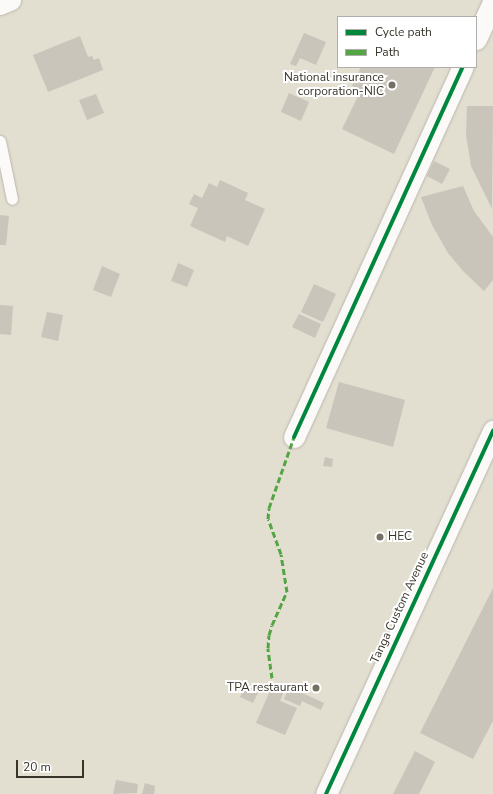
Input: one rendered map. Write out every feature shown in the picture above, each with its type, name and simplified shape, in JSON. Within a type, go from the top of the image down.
[{"type":"street","points":[[0,4],[10,0]]},
{"type":"street","points":[[477,37],[493,2]]},
{"type":"street","points":[[294,437],[463,68]]},
{"type":"street","name":"Tanga Custom Avenue","points":[[326,794],[493,431]]},
{"type":"lane","points":[[0,141],[12,199]]},
{"type":"building","points":[[304,33],[326,42],[316,65],[300,58],[296,66],[290,64]]},
{"type":"building","points":[[80,36],[88,57],[92,56],[94,60],[99,58],[103,70],[48,92],[33,55]]},
{"type":"building","points":[[361,68],[435,68],[394,154],[342,129],[361,90],[352,86]]},
{"type":"building","points":[[289,93],[309,102],[301,121],[281,112]]},
{"type":"building","points":[[96,94],[104,113],[87,120],[79,100]]},
{"type":"building","points":[[467,106],[493,106],[492,209],[471,166],[466,135]]},
{"type":"building","points":[[434,161],[450,169],[442,184],[427,176]]},
{"type":"building","points":[[220,180],[248,193],[245,200],[265,209],[248,246],[227,236],[225,242],[190,226],[198,208],[189,204],[194,194],[202,198],[209,183],[217,187]]},
{"type":"building","points":[[463,186],[474,211],[493,237],[493,280],[484,291],[463,271],[448,253],[432,225],[421,197]]},
{"type":"building","points":[[0,215],[9,216],[6,245],[0,245]]},
{"type":"building","points":[[178,263],[194,270],[187,287],[171,281]]},
{"type":"building","points":[[102,266],[120,274],[111,297],[93,290]]},
{"type":"building","points":[[314,284],[336,294],[323,322],[301,312]]},
{"type":"building","points":[[0,305],[13,306],[11,335],[0,334]]},
{"type":"building","points":[[47,312],[63,315],[58,341],[41,337]]},
{"type":"building","points":[[299,314],[321,324],[315,338],[292,327]]},
{"type":"building","points":[[339,382],[405,400],[393,447],[326,428]]},
{"type":"building","points":[[325,457],[333,459],[332,467],[323,466]]},
{"type":"building","points":[[493,588],[493,721],[473,759],[420,733]]},
{"type":"building","points":[[246,684],[259,691],[253,703],[240,697]]},
{"type":"building","points":[[272,686],[284,691],[280,701],[297,708],[285,735],[256,723]]},
{"type":"building","points":[[289,687],[324,703],[321,710],[302,701],[300,706],[284,699]]},
{"type":"building","points":[[415,751],[435,762],[419,794],[393,794]]},
{"type":"building","points":[[116,780],[138,784],[137,793],[113,794]]},
{"type":"building","points":[[145,783],[155,786],[154,794],[142,794]]},
{"type":"marked path","points":[[272,678],[268,648],[269,635],[287,592],[281,554],[268,519],[269,508],[294,437]]},
{"type":"cycle path","points":[[294,437],[463,68]]},
{"type":"cycle path","points":[[326,794],[493,431]]},
{"type":"place","name":"National insurance corporation-NIC","points":[[392,85]]},
{"type":"place","name":"HEC","points":[[380,537]]},
{"type":"place","name":"TPA restaurant","points":[[316,688]]}]
